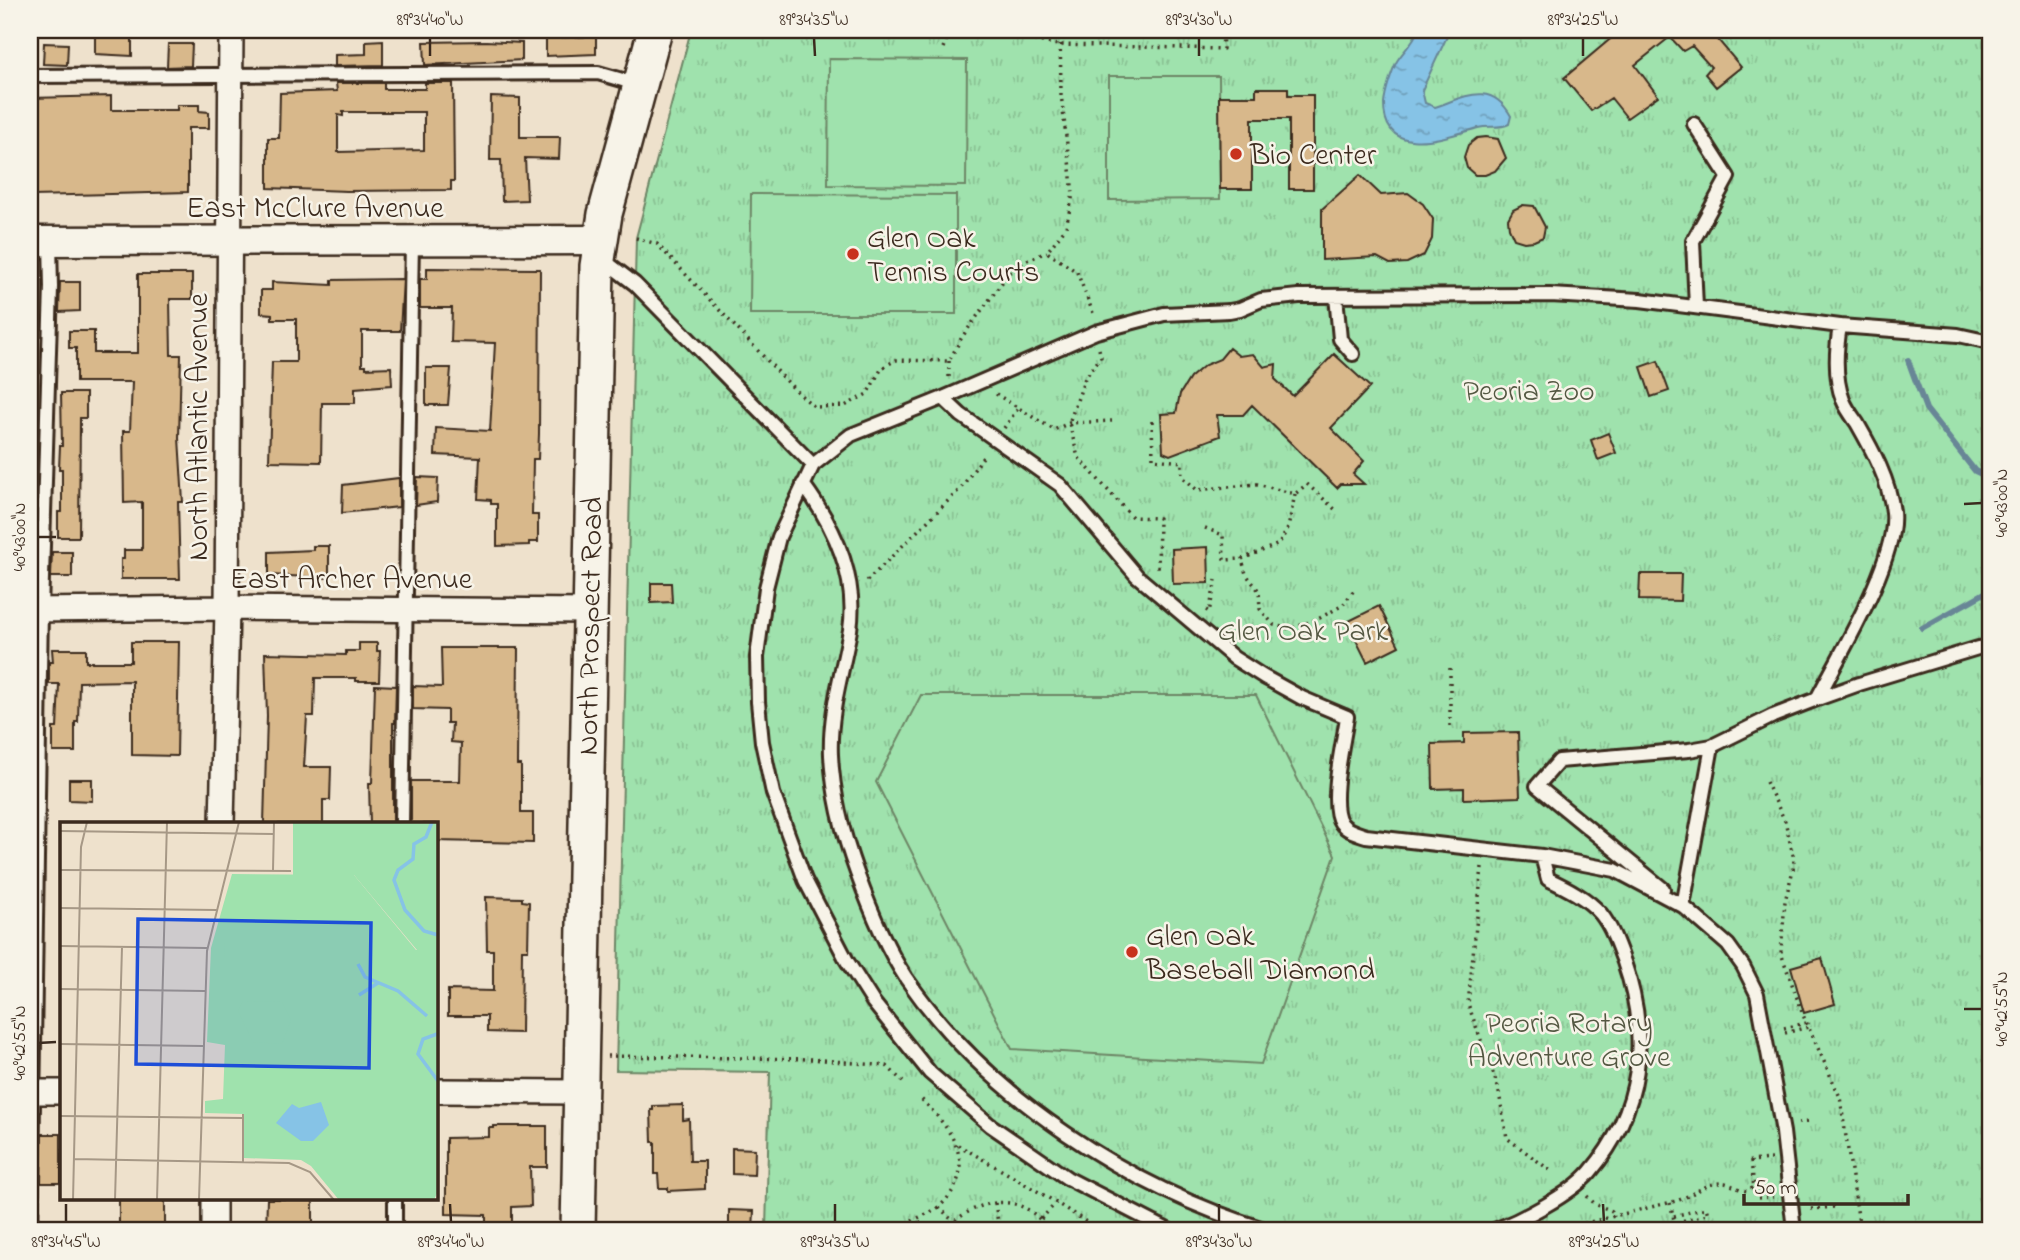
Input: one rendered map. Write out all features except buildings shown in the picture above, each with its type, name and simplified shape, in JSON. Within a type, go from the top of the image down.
[{"type":"main road","name":"North Prospect Road","points":[[578,1230],[589,611],[599,248],[655,30]]},
{"type":"street","name":"North Atlantic Avenue","points":[[222,822],[227,608],[231,30]]},
{"type":"street","name":"East McClure Avenue","points":[[40,241],[412,241],[599,248]]},
{"type":"street","name":"East Archer Avenue","points":[[36,610],[227,608],[589,611]]},
{"type":"street","points":[[438,1091],[579,1091]]},
{"type":"street","points":[[32,1092],[60,1092]]},
{"type":"street","points":[[214,1200],[214,1230]]},
{"type":"lane","points":[[30,76],[598,73],[640,85]]},
{"type":"lane","points":[[1694,124],[1728,177],[1693,241],[1696,306]]},
{"type":"lane","points":[[32,1230],[36,610],[51,287],[40,241]]},
{"type":"lane","points":[[402,822],[412,241]]},
{"type":"lane","points":[[599,248],[813,465]]},
{"type":"lane","points":[[1168,1230],[1067,1178],[990,1125],[930,1073],[873,1002],[847,961],[805,880],[773,793],[759,715],[757,657],[766,588],[779,537],[813,465],[851,435],[1096,331],[1164,314],[1240,309],[1261,300],[1336,296],[1550,295],[1640,300],[1840,326],[1958,335],[1990,342]]},
{"type":"lane","points":[[1336,296],[1340,339],[1353,354]]},
{"type":"lane","points":[[1817,699],[1872,589],[1889,548],[1893,514],[1877,458],[1843,401],[1836,353],[1840,326]]},
{"type":"lane","points":[[943,398],[961,415],[1060,485],[1137,576],[1234,658],[1302,698],[1347,717],[1336,798],[1339,820],[1346,829],[1366,836],[1542,856],[1615,870],[1684,906]]},
{"type":"lane","points":[[803,484],[822,510],[839,543],[852,597],[850,630],[835,704],[831,753],[837,806],[851,857],[871,913],[906,977],[958,1044],[1018,1100],[1107,1159],[1216,1213],[1267,1230]]},
{"type":"lane","points":[[1794,1230],[1783,1132],[1757,994],[1743,966],[1728,945],[1684,906],[1537,786],[1559,761],[1712,746],[1773,716],[1858,684],[1978,648],[1990,647]]},
{"type":"lane","points":[[1684,906],[1712,746]]},
{"type":"lane","points":[[1495,1230],[1550,1203],[1589,1174],[1613,1139],[1634,1093],[1639,1072],[1640,1040],[1636,1003],[1615,936],[1601,914],[1574,891],[1548,879],[1542,856]]},
{"type":"lane","points":[[395,1200],[395,1230]]},
{"type":"path","points":[[943,48],[950,32],[968,30]]},
{"type":"path","points":[[979,30],[1059,45],[1223,48],[1223,30]]},
{"type":"path","points":[[949,378],[949,361],[962,337],[1009,273],[1025,261],[1047,252],[1066,227],[1073,194],[1061,94],[1060,30]]},
{"type":"path","points":[[636,238],[657,244],[798,393],[815,407],[845,407],[867,394],[882,368],[896,360],[949,361]]},
{"type":"path","points":[[1047,252],[1077,272],[1093,313]]},
{"type":"path","points":[[1099,349],[1101,357],[1085,378],[1069,423],[1078,457],[1132,517],[1159,519],[1158,575]]},
{"type":"path","points":[[991,391],[1054,430],[1069,423],[1112,421]]},
{"type":"path","points":[[852,597],[887,559],[961,488],[1019,407]]},
{"type":"path","points":[[1152,421],[1153,459],[1182,462],[1182,476],[1197,490],[1257,484],[1295,494]]},
{"type":"path","points":[[1205,528],[1223,535],[1224,560],[1242,559],[1279,544],[1288,528],[1295,494],[1307,484],[1338,512]]},
{"type":"path","points":[[1242,559],[1246,574],[1259,591],[1260,609],[1274,625],[1290,629],[1318,619],[1343,606],[1354,590]]},
{"type":"path","points":[[1199,607],[1209,612],[1216,580]]},
{"type":"path","points":[[1450,668],[1450,731]]},
{"type":"path","points":[[1766,782],[1785,821],[1794,859],[1785,901],[1781,953],[1807,1025],[1840,1097],[1860,1230]]},
{"type":"path","points":[[1483,861],[1468,1004],[1498,1087],[1507,1138],[1551,1171]]},
{"type":"path","points":[[1784,1030],[1807,1025]]},
{"type":"path","points":[[580,1057],[616,1055],[813,1059],[887,1066],[904,1083]]},
{"type":"path","points":[[919,1097],[958,1145],[1099,1230]]},
{"type":"path","points":[[1798,1123],[1809,1122]]},
{"type":"path","points":[[912,1221],[939,1207],[953,1190],[960,1169],[958,1145]]},
{"type":"path","points":[[1557,1230],[1670,1203],[1690,1196],[1707,1185],[1724,1183],[1747,1191],[1754,1187],[1751,1161],[1775,1158]]},
{"type":"path","points":[[1583,1192],[1595,1204],[1612,1211],[1614,1217]]},
{"type":"path","points":[[1758,1198],[1776,1194]]},
{"type":"path","points":[[995,1202],[999,1229]]},
{"type":"path","points":[[945,1230],[967,1211],[995,1202],[1025,1209],[1041,1219],[1048,1230]]},
{"type":"path","points":[[1041,1219],[1056,1203]]},
{"type":"path","points":[[1670,1203],[1674,1217],[1706,1208],[1708,1214],[1681,1222]]},
{"type":"path","points":[[939,1207],[953,1222]]},
{"type":"path","points":[[1811,1209],[1835,1207]]},
{"type":"path","points":[[919,1218],[919,1230]]},
{"type":"path","points":[[1599,1221],[1601,1230]]},
{"type":"green space","name":"Glen Oak Park","points":[[691,30],[1990,30],[1990,1230],[766,1230],[770,1072],[616,1070],[636,238]]},
{"type":"green space","points":[[829,59],[967,60],[966,186],[828,185]]},
{"type":"green space","name":"Glen Oak Tennis Courts","points":[[1109,76],[1219,76],[1220,199],[1109,200]]},
{"type":"green space","name":"Glen Oak Tennis Courts","points":[[751,194],[956,195],[956,314],[750,314]]},
{"type":"green space","name":"Glen Oak Baseball Diamond","points":[[921,695],[1256,695],[1335,855],[1261,1064],[1012,1049],[876,782]]},
{"type":"water","points":[[1418,30],[1450,30],[1422,90],[1425,103],[1435,107],[1467,96],[1486,95],[1503,105],[1511,116],[1509,124],[1418,141],[1405,139],[1394,133],[1386,121],[1386,93],[1397,61]]},
{"type":"waterway","points":[[1908,360],[1926,409],[1975,471],[1990,478]]},
{"type":"waterway","points":[[1922,628],[1990,590]]},
{"type":"place","name":"Bio Center","points":[[1236,154]]},
{"type":"place","name":"Glen Oak Tennis Courts","points":[[853,254]]},
{"type":"place","name":"Glen Oak Baseball Diamond","points":[[1132,952]]},
{"type":"park label","name":"Peoria Zoo","points":[[1529,390]]},
{"type":"park label","name":"Peoria Rotary Adventure Grove","points":[[1569,1039]]}]
